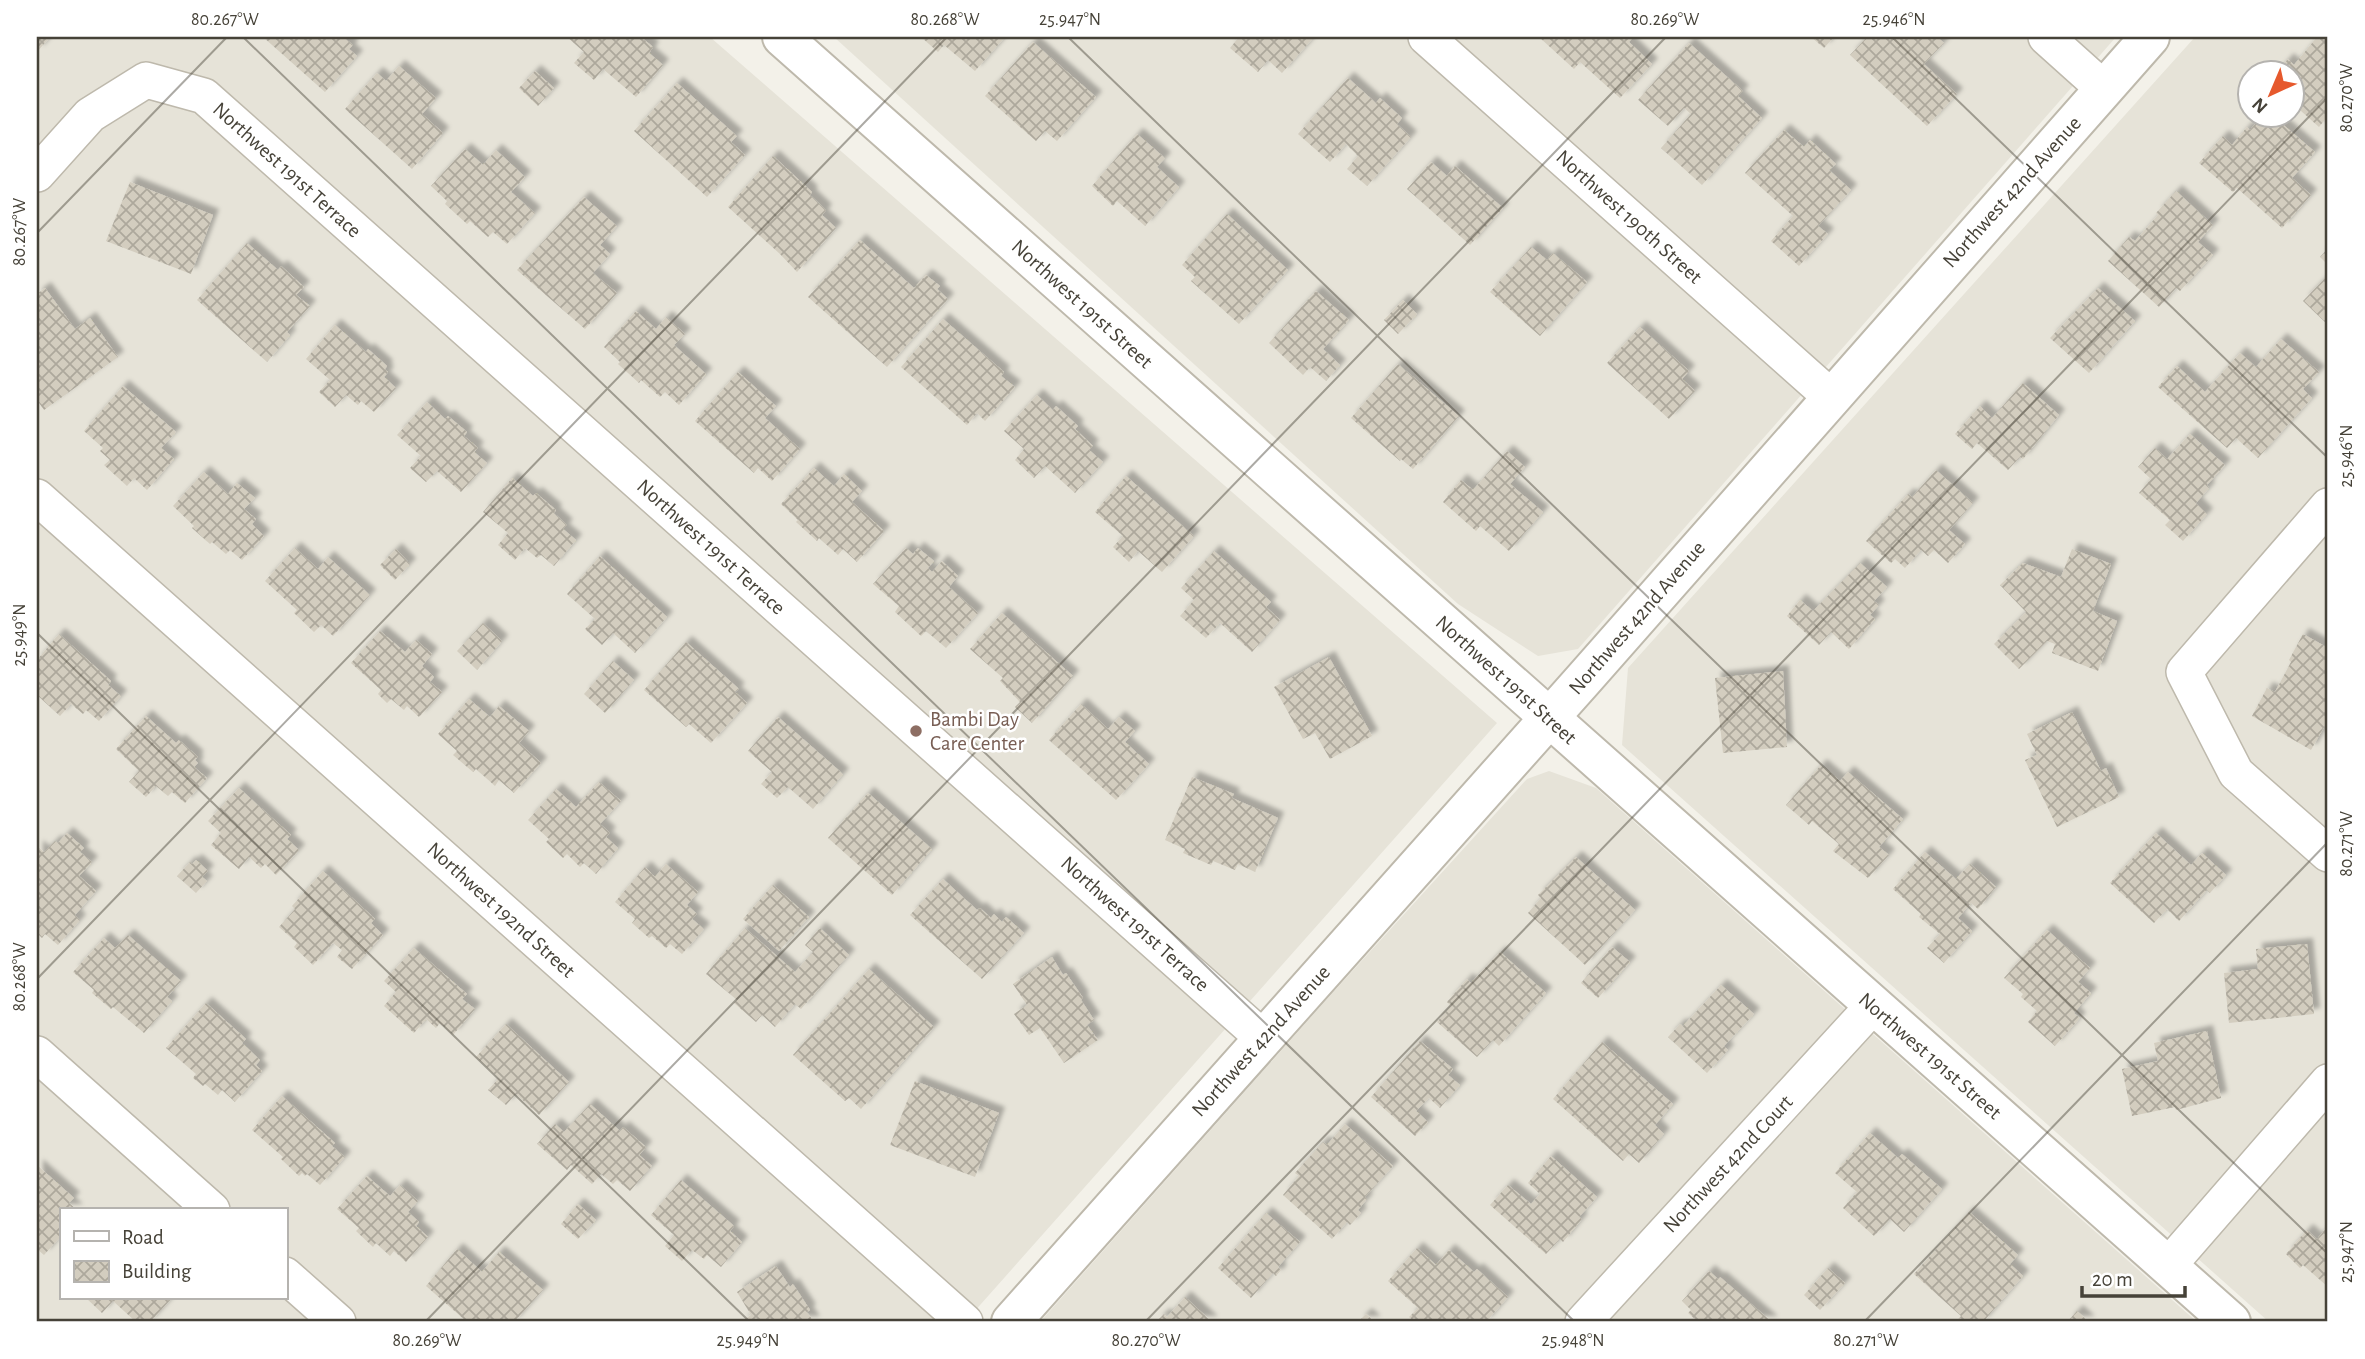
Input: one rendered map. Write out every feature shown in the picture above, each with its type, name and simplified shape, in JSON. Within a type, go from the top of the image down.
[{"type":"street","name":"Northwest 191st Street","points":[[782,37],[2231,1322]]},
{"type":"street","name":"Northwest 190th Street","points":[[1426,37],[1831,397]]},
{"type":"street","points":[[2046,37],[2104,89]]},
{"type":"street","name":"Northwest 42nd Avenue","points":[[1011,1322],[2150,37]]},
{"type":"street","name":"Northwest 191st Terrace","points":[[37,174],[90,114],[146,79],[204,96],[1263,1038]]},
{"type":"street","name":"Northwest 192nd Street","points":[[37,497],[965,1322]]},
{"type":"street","points":[[2328,506],[2184,672],[2236,773],[2328,854]]},
{"type":"street","name":"Northwest 42nd Court","points":[[1588,1320],[1874,1006]]},
{"type":"street","points":[[37,1054],[210,1208]]},
{"type":"street","points":[[2168,1266],[2328,1082]]},
{"type":"street","points":[[287,1277],[338,1322]]},
{"type":"shaded area","points":[[37,37],[710,37],[1497,723],[965,1322],[37,1322]]},
{"type":"shaded area","points":[[834,37],[2116,37],[1578,649],[1538,656],[1458,604]]},
{"type":"shaded area","points":[[2195,37],[2328,37],[2328,1322],[2269,1322],[1622,745],[1628,668]]},
{"type":"shaded area","points":[[1549,771],[1596,788],[2197,1322],[1040,1322],[1527,779]]},
{"type":"building","points":[[37,37],[50,37],[37,52]]},
{"type":"building","points":[[263,37],[343,37],[353,45],[349,49],[357,56],[325,92]]},
{"type":"building","points":[[567,37],[641,37],[653,47],[649,53],[663,65],[636,97],[603,69],[594,80],[574,63],[584,52]]},
{"type":"building","points":[[921,37],[1005,37],[975,71],[944,45],[938,52]]},
{"type":"building","points":[[1239,37],[1314,37],[1282,73],[1268,60],[1258,72],[1230,48]]},
{"type":"building","points":[[1539,37],[1633,37],[1629,42],[1652,64],[1620,98],[1580,62],[1574,69]]},
{"type":"building","points":[[1811,37],[1834,37],[1824,48]]},
{"type":"building","points":[[1867,37],[1937,37],[1944,43],[1924,64],[1957,94],[1927,126],[1850,55]]},
{"type":"building","points":[[2317,37],[2328,37],[2328,116],[2319,127],[2306,115],[2306,60],[2298,60]]},
{"type":"building","points":[[1033,42],[1096,97],[1057,141],[1045,131],[1036,141],[985,96]]},
{"type":"building","points":[[1689,43],[1743,91],[1738,96],[1762,118],[1702,185],[1661,148],[1691,114],[1684,108],[1668,126],[1638,100]]},
{"type":"building","points":[[399,66],[436,98],[422,114],[443,133],[412,169],[345,109],[377,73],[386,81]]},
{"type":"building","points":[[535,71],[554,88],[538,106],[519,88]]},
{"type":"building","points":[[1348,78],[1376,103],[1380,98],[1402,118],[1397,124],[1411,137],[1367,186],[1347,169],[1358,156],[1346,144],[1330,162],[1298,134]]},
{"type":"building","points":[[677,83],[737,136],[731,142],[745,155],[707,197],[634,131]]},
{"type":"building","points":[[1784,130],[1804,147],[1810,140],[1836,164],[1829,170],[1851,190],[1818,226],[1828,234],[1799,266],[1771,241],[1793,216],[1745,173]]},
{"type":"building","points":[[2244,130],[2289,130],[2315,152],[2292,178],[2311,195],[2282,228],[2237,188],[2233,192],[2199,163],[2223,136],[2232,145]]},
{"type":"building","points":[[1137,134],[1165,158],[1157,167],[1179,187],[1145,226],[1117,201],[1113,206],[1092,186]]},
{"type":"building","points":[[465,149],[483,165],[496,150],[525,177],[511,192],[535,213],[507,244],[493,232],[488,237],[470,221],[467,224],[445,204],[447,201],[431,186]]},
{"type":"building","points":[[773,156],[812,192],[810,195],[826,210],[822,215],[836,228],[797,272],[728,207]]},
{"type":"building","points":[[1431,162],[1447,176],[1455,166],[1503,208],[1470,245],[1407,189]]},
{"type":"building","points":[[130,182],[213,215],[191,274],[106,241]]},
{"type":"building","points":[[2176,191],[2213,225],[2198,242],[2213,255],[2180,291],[2176,288],[2159,307],[2108,261],[2129,237],[2135,241]]},
{"type":"building","points":[[584,197],[617,226],[600,245],[610,254],[593,273],[617,293],[585,329],[517,270]]},
{"type":"building","points":[[1227,214],[1288,270],[1239,324],[1191,281],[1195,277],[1182,265]]},
{"type":"building","points":[[860,240],[914,288],[926,275],[940,286],[937,289],[948,299],[887,367],[808,297]]},
{"type":"building","points":[[247,243],[278,270],[281,266],[304,287],[296,295],[310,306],[287,332],[290,335],[267,362],[197,300]]},
{"type":"building","points":[[1531,247],[1547,260],[1553,253],[1587,282],[1540,336],[1490,292]]},
{"type":"building","points":[[2328,248],[2328,265],[2320,257]]},
{"type":"building","points":[[2328,275],[2328,325],[2303,301]]},
{"type":"building","points":[[45,288],[75,329],[90,318],[118,357],[44,410],[37,400],[37,294]]},
{"type":"building","points":[[2098,288],[2135,321],[2089,373],[2050,338]]},
{"type":"building","points":[[1316,291],[1349,320],[1323,349],[1340,365],[1326,381],[1310,367],[1303,375],[1269,343]]},
{"type":"building","points":[[1403,300],[1417,314],[1398,334],[1384,320]]},
{"type":"building","points":[[636,311],[656,329],[666,317],[685,334],[674,345],[706,374],[679,405],[665,392],[660,397],[641,380],[639,383],[604,347]]},
{"type":"building","points":[[943,319],[1004,372],[1001,376],[1015,387],[985,421],[977,413],[967,425],[901,367]]},
{"type":"building","points":[[335,325],[387,366],[385,369],[388,372],[384,377],[396,388],[374,412],[361,401],[358,405],[346,395],[335,407],[319,392],[330,380],[306,359]]},
{"type":"building","points":[[1640,327],[1689,371],[1682,379],[1695,391],[1669,419],[1607,363]]},
{"type":"building","points":[[2281,339],[2319,372],[2303,389],[2312,398],[2258,458],[2236,438],[2227,448],[2158,387],[2177,366],[2205,392],[2240,353],[2256,367]]},
{"type":"building","points":[[1398,364],[1459,416],[1413,469],[1351,418]]},
{"type":"building","points":[[738,372],[776,406],[765,418],[800,449],[772,481],[758,468],[754,473],[695,421]]},
{"type":"building","points":[[2023,383],[2059,415],[2023,459],[2020,457],[2008,470],[1977,443],[1972,449],[1955,434],[1980,406],[1992,418]]},
{"type":"building","points":[[123,386],[176,432],[161,448],[174,459],[147,490],[134,478],[127,486],[104,465],[110,460],[100,451],[103,448],[84,431]]},
{"type":"building","points":[[1037,395],[1053,410],[1056,406],[1078,426],[1075,429],[1093,446],[1089,450],[1103,462],[1075,493],[1045,466],[1034,478],[1015,460],[1024,449],[1004,431]]},
{"type":"building","points":[[427,402],[445,419],[448,416],[467,432],[464,436],[478,448],[474,452],[487,463],[461,492],[437,471],[426,482],[410,468],[421,456],[397,435]]},
{"type":"building","points":[[2190,434],[2225,465],[2207,485],[2209,488],[2196,503],[2207,514],[2183,541],[2165,525],[2170,520],[2139,493],[2151,479],[2138,467],[2155,448],[2167,459]]},
{"type":"building","points":[[1507,451],[1525,467],[1510,484],[1543,512],[1509,551],[1480,526],[1476,531],[1443,502],[1461,480],[1473,490]]},
{"type":"building","points":[[814,468],[834,486],[844,474],[862,491],[852,502],[884,531],[857,562],[843,549],[838,555],[819,538],[817,541],[781,504]]},
{"type":"building","points":[[1936,470],[1973,503],[1949,530],[1965,544],[1948,563],[1934,550],[1928,556],[1921,550],[1905,568],[1895,559],[1891,563],[1866,541],[1908,494],[1912,497]]},
{"type":"building","points":[[204,472],[228,494],[237,483],[255,498],[244,509],[256,519],[252,524],[264,536],[242,560],[230,550],[226,554],[212,542],[210,544],[173,506]]},
{"type":"building","points":[[1126,476],[1194,536],[1162,572],[1138,551],[1129,562],[1113,547],[1123,536],[1095,512]]},
{"type":"building","points":[[512,478],[533,496],[536,493],[556,510],[554,513],[567,525],[563,529],[576,540],[554,566],[541,555],[537,558],[525,548],[515,560],[498,545],[508,533],[483,512]]},
{"type":"building","points":[[295,548],[318,569],[328,557],[370,595],[333,636],[321,625],[314,632],[294,613],[297,610],[265,581]]},
{"type":"building","points":[[906,548],[913,554],[918,548],[934,561],[928,568],[932,572],[942,561],[958,576],[949,587],[978,613],[946,648],[926,631],[921,636],[895,612],[899,606],[873,584]]},
{"type":"building","points":[[396,549],[410,564],[395,580],[380,565]]},
{"type":"building","points":[[2072,549],[2111,564],[2093,611],[2117,621],[2098,671],[2052,653],[2055,644],[2047,641],[2019,669],[1994,644],[2026,612],[2000,585],[2023,563],[2061,577]]},
{"type":"building","points":[[1214,551],[1271,602],[1266,607],[1280,620],[1252,652],[1220,623],[1206,638],[1180,616],[1194,600],[1181,588]]},
{"type":"building","points":[[600,556],[667,617],[635,653],[613,633],[602,645],[585,629],[595,619],[567,594]]},
{"type":"building","points":[[1860,563],[1887,587],[1874,601],[1879,605],[1870,615],[1875,619],[1849,649],[1831,632],[1819,645],[1787,616],[1800,600],[1813,611]]},
{"type":"building","points":[[1002,613],[1073,676],[1032,723],[1015,707],[1020,702],[1000,681],[1003,678],[970,649]]},
{"type":"building","points":[[483,623],[502,641],[477,670],[457,651]]},
{"type":"building","points":[[380,631],[405,652],[416,640],[432,654],[422,666],[434,677],[430,682],[442,692],[419,717],[407,706],[404,710],[391,699],[387,703],[378,694],[381,690],[351,663]]},
{"type":"building","points":[[59,634],[111,681],[108,685],[121,696],[99,721],[86,710],[83,714],[71,704],[60,716],[37,695],[37,660]]},
{"type":"building","points":[[2303,634],[2328,648],[2328,720],[2311,750],[2252,716],[2267,688],[2275,692]]},
{"type":"building","points":[[686,642],[739,689],[735,692],[747,703],[711,743],[689,724],[686,727],[644,690]]},
{"type":"building","points":[[1329,657],[1372,736],[1330,759],[1315,733],[1303,739],[1274,687]]},
{"type":"building","points":[[613,661],[634,680],[605,713],[584,694]]},
{"type":"building","points":[[1783,671],[1787,747],[1723,753],[1715,678]]},
{"type":"building","points":[[469,699],[490,717],[499,706],[529,731],[519,743],[541,763],[514,793],[499,780],[495,786],[476,769],[473,772],[453,755],[457,751],[438,734]]},
{"type":"building","points":[[1081,704],[1108,729],[1119,717],[1135,731],[1125,742],[1149,764],[1116,800],[1049,740]]},
{"type":"building","points":[[2072,712],[2101,771],[2106,768],[2119,797],[2057,827],[2025,760],[2037,755],[2027,734]]},
{"type":"building","points":[[146,716],[176,743],[179,740],[198,757],[195,760],[198,763],[194,767],[207,778],[185,803],[172,792],[168,796],[156,786],[146,797],[129,782],[139,771],[116,749]]},
{"type":"building","points":[[778,717],[843,774],[813,809],[788,787],[777,798],[761,784],[772,772],[748,751]]},
{"type":"building","points":[[1821,765],[1840,781],[1848,772],[1903,819],[1879,847],[1889,855],[1868,878],[1833,851],[1839,844],[1812,821],[1809,825],[1786,805]]},
{"type":"building","points":[[1192,777],[1234,794],[1232,798],[1278,818],[1255,872],[1238,864],[1235,870],[1213,861],[1211,865],[1183,853],[1185,849],[1165,840]]},
{"type":"building","points":[[599,782],[621,801],[600,824],[610,833],[606,837],[618,848],[596,874],[584,863],[580,867],[567,854],[563,858],[546,842],[549,839],[528,820],[556,789],[576,807]]},
{"type":"building","points":[[239,788],[291,835],[287,839],[299,850],[276,875],[265,864],[261,868],[249,857],[239,869],[211,845],[221,833],[208,821]]},
{"type":"building","points":[[868,793],[932,849],[892,895],[828,838]]},
{"type":"building","points":[[67,833],[84,848],[80,852],[92,862],[79,876],[96,891],[75,915],[80,920],[58,945],[45,934],[42,938],[37,933],[37,846],[44,852]]},
{"type":"building","points":[[2156,833],[2191,865],[2202,853],[2226,875],[2210,893],[2207,890],[2179,921],[2167,909],[2154,923],[2110,883]]},
{"type":"building","points":[[1925,852],[1956,879],[1970,864],[1996,887],[1978,909],[1971,903],[1958,918],[1972,931],[1944,963],[1927,948],[1940,934],[1919,917],[1921,914],[1893,889]]},
{"type":"building","points":[[1576,857],[1635,910],[1585,965],[1528,913],[1541,898],[1538,895]]},
{"type":"building","points":[[196,860],[208,871],[202,877],[207,881],[196,893],[177,876],[190,862],[192,864]]},
{"type":"building","points":[[666,864],[698,892],[687,905],[697,914],[692,919],[704,929],[682,954],[670,944],[666,948],[652,936],[649,938],[632,923],[635,919],[615,902],[645,867],[655,877]]},
{"type":"building","points":[[323,871],[375,919],[371,923],[383,935],[352,969],[337,957],[342,950],[333,943],[313,965],[294,947],[297,943],[279,927],[295,909],[292,906]]},
{"type":"building","points":[[943,879],[977,910],[980,908],[991,918],[994,914],[1002,922],[1006,917],[1024,933],[982,979],[910,915]]},
{"type":"building","points":[[773,885],[809,917],[779,951],[743,919]]},
{"type":"building","points":[[745,928],[795,972],[813,952],[805,945],[820,928],[849,955],[801,1009],[795,1004],[775,1027],[762,1015],[756,1022],[734,1003],[737,1000],[706,974]]},
{"type":"building","points":[[2047,930],[2090,968],[2078,982],[2091,993],[2074,1013],[2080,1018],[2055,1046],[2028,1022],[2037,1011],[2021,997],[2023,994],[2004,978]]},
{"type":"building","points":[[128,935],[181,981],[167,997],[172,1001],[144,1033],[92,993],[94,990],[73,972],[104,938],[115,948]]},
{"type":"building","points":[[2307,944],[2314,1014],[2229,1023],[2224,973],[2258,969],[2256,949]]},
{"type":"building","points":[[1612,947],[1630,962],[1598,998],[1581,983]]},
{"type":"building","points":[[414,948],[467,994],[462,999],[475,1009],[453,1035],[440,1023],[436,1028],[426,1019],[414,1033],[384,1006],[396,992],[384,981]]},
{"type":"building","points":[[1500,952],[1546,993],[1499,1046],[1493,1040],[1477,1057],[1437,1022],[1451,1006],[1447,1002],[1467,979],[1471,983]]},
{"type":"building","points":[[1052,957],[1083,998],[1081,1000],[1094,1020],[1087,1025],[1098,1040],[1064,1063],[1040,1028],[1029,1035],[1014,1014],[1027,1005],[1013,984]]},
{"type":"building","points":[[869,969],[934,1027],[861,1109],[849,1098],[845,1101],[793,1055]]},
{"type":"building","points":[[1721,985],[1754,1014],[1724,1046],[1728,1050],[1707,1073],[1668,1037],[1680,1024],[1683,1026]]},
{"type":"building","points":[[206,1003],[246,1039],[242,1043],[260,1060],[256,1065],[262,1071],[235,1102],[222,1090],[218,1095],[205,1084],[203,1086],[193,1078],[196,1074],[166,1048]]},
{"type":"building","points":[[506,1024],[569,1082],[539,1115],[516,1094],[506,1105],[488,1090],[499,1078],[476,1057]]},
{"type":"building","points":[[2207,1031],[2221,1098],[2176,1110],[2175,1107],[2132,1116],[2122,1069],[2158,1061],[2154,1043]]},
{"type":"building","points":[[1420,1041],[1453,1069],[1448,1075],[1460,1085],[1440,1108],[1429,1098],[1416,1111],[1428,1122],[1415,1136],[1371,1097]]},
{"type":"building","points":[[1602,1042],[1673,1104],[1655,1125],[1664,1134],[1639,1163],[1629,1154],[1623,1161],[1553,1099]]},
{"type":"building","points":[[915,1081],[999,1113],[975,1177],[890,1145]]},
{"type":"building","points":[[282,1096],[335,1143],[332,1146],[345,1157],[320,1185],[307,1174],[305,1176],[302,1173],[299,1176],[281,1159],[283,1157],[252,1130]]},
{"type":"building","points":[[590,1104],[620,1131],[623,1127],[646,1147],[639,1155],[652,1166],[630,1191],[617,1180],[613,1184],[601,1174],[592,1184],[571,1165],[567,1170],[537,1144],[555,1124],[564,1132]]},
{"type":"building","points":[[1345,1124],[1393,1166],[1365,1197],[1367,1199],[1358,1210],[1361,1213],[1350,1225],[1347,1222],[1332,1239],[1283,1195],[1299,1176],[1295,1173],[1323,1142],[1327,1145]]},
{"type":"building","points":[[1870,1133],[1898,1158],[1902,1154],[1942,1189],[1904,1232],[1890,1219],[1874,1236],[1843,1208],[1857,1192],[1835,1173]]},
{"type":"building","points":[[1551,1156],[1597,1197],[1579,1217],[1582,1219],[1563,1242],[1560,1239],[1546,1254],[1490,1205],[1508,1185],[1531,1204],[1540,1194],[1528,1183]]},
{"type":"building","points":[[37,1165],[74,1198],[69,1203],[75,1208],[60,1208],[60,1237],[44,1255],[37,1249]]},
{"type":"building","points":[[367,1176],[390,1196],[400,1185],[418,1201],[408,1212],[419,1222],[416,1226],[428,1237],[406,1262],[394,1251],[390,1256],[376,1243],[373,1247],[356,1231],[359,1228],[337,1209]]},
{"type":"building","points":[[681,1180],[734,1226],[730,1231],[742,1242],[721,1267],[707,1255],[704,1259],[692,1250],[682,1261],[665,1246],[674,1235],[651,1215]]},
{"type":"building","points":[[578,1204],[596,1220],[578,1239],[561,1224]]},
{"type":"building","points":[[1969,1212],[2018,1255],[2010,1264],[2023,1276],[1983,1322],[1956,1322],[1961,1316],[1914,1274]]},
{"type":"building","points":[[1266,1213],[1300,1242],[1278,1267],[1281,1270],[1276,1276],[1273,1273],[1251,1298],[1218,1268]]},
{"type":"building","points":[[2328,1226],[2328,1287],[2303,1265],[2300,1268],[2286,1254],[2307,1230],[2317,1239]]},
{"type":"building","points":[[1417,1248],[1436,1265],[1449,1250],[1474,1272],[1477,1269],[1508,1297],[1486,1322],[1415,1322],[1409,1317],[1418,1308],[1388,1281]]},
{"type":"building","points":[[457,1249],[482,1272],[499,1252],[543,1290],[514,1322],[467,1322],[426,1286]]},
{"type":"building","points":[[776,1266],[790,1287],[793,1284],[810,1310],[807,1312],[814,1322],[741,1322],[751,1315],[737,1292]]},
{"type":"building","points":[[1828,1268],[1845,1283],[1820,1310],[1804,1295]]},
{"type":"building","points":[[1709,1271],[1718,1279],[1720,1277],[1772,1322],[1698,1322],[1688,1313],[1691,1310],[1682,1301]]},
{"type":"building","points":[[1185,1297],[1212,1322],[1156,1322],[1164,1314],[1167,1317]]},
{"type":"building","points":[[88,1300],[170,1300],[150,1322],[136,1322],[113,1301],[102,1313]]},
{"type":"building","points":[[2077,1311],[2089,1322],[2067,1322]]},
{"type":"building","points":[[1366,1314],[1375,1322],[1358,1322]]},
{"type":"place","name":"Bambi Day Care Center","points":[[916,731]]}]
